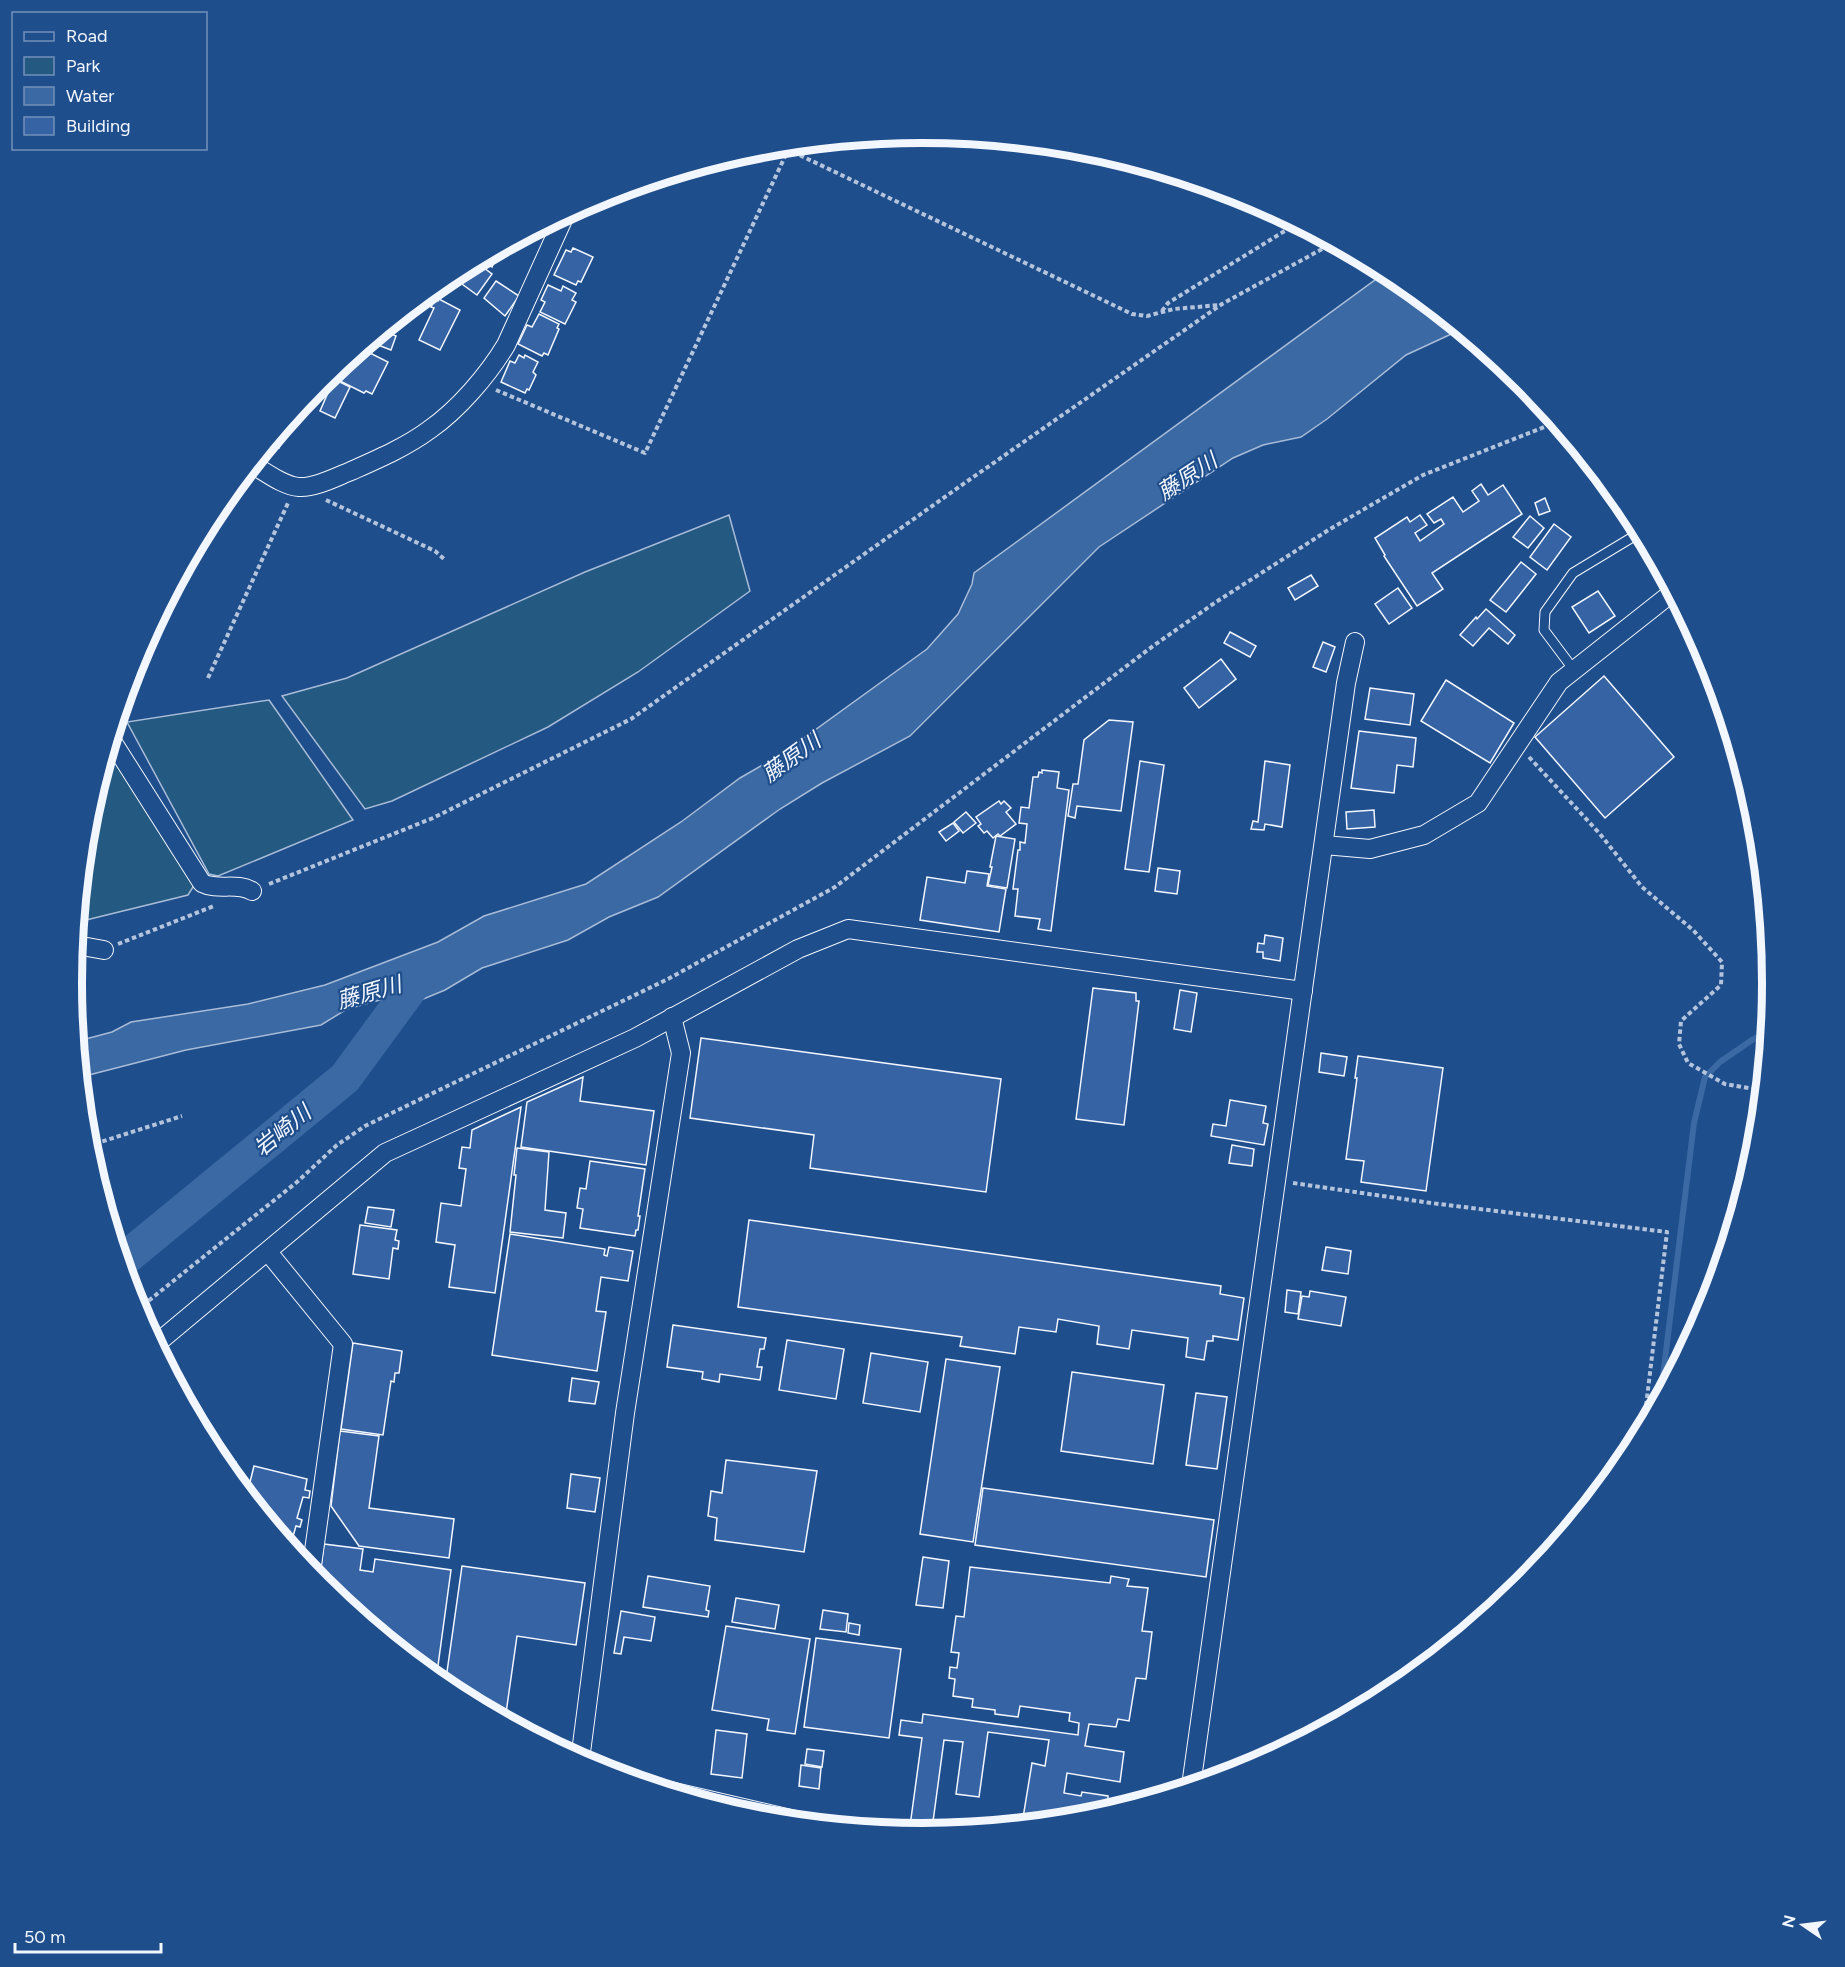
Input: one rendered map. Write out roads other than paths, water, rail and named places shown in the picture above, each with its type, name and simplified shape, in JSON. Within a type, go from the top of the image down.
[{"type":"street","points":[[259,468],[299,487],[341,475],[378,459],[429,431],[479,383],[506,345],[560,226]]},
{"type":"street","points":[[1324,845],[1370,849],[1424,835],[1478,803],[1559,682],[1668,596]]},
{"type":"street","points":[[1192,1779],[1347,673],[1355,642]]},
{"type":"street","points":[[116,749],[202,883],[247,888],[252,891]]},
{"type":"street","points":[[162,1339],[385,1153],[635,1038],[798,949],[848,929],[1303,991]]},
{"type":"street","points":[[83,946],[104,950]]},
{"type":"street","points":[[581,1751],[625,1413],[681,1053],[672,1017]]},
{"type":"street","points":[[268,1252],[343,1344],[313,1560]]},
{"type":"lane","points":[[1574,670],[1544,630],[1545,612],[1573,573],[1633,537]]},
{"type":"water","name":"藤原川","points":[[1378,278],[1453,333],[1406,355],[1327,419],[1301,437],[1263,445],[1233,458],[1099,547],[910,736],[822,783],[780,809],[658,897],[609,917],[568,940],[482,968],[445,990],[421,1000],[391,997],[347,1009],[321,1025],[186,1050],[88,1075],[84,1039],[112,1032],[131,1022],[248,1004],[325,985],[438,942],[484,916],[586,884],[681,822],[740,778],[783,753],[927,649],[958,614],[972,584],[974,573]]},
{"type":"waterway","name":"岩崎川","points":[[128,1256],[345,1078],[419,977]]},
{"type":"waterway","points":[[1662,1381],[1694,1123],[1705,1077],[1720,1062],[1761,1035]]}]
